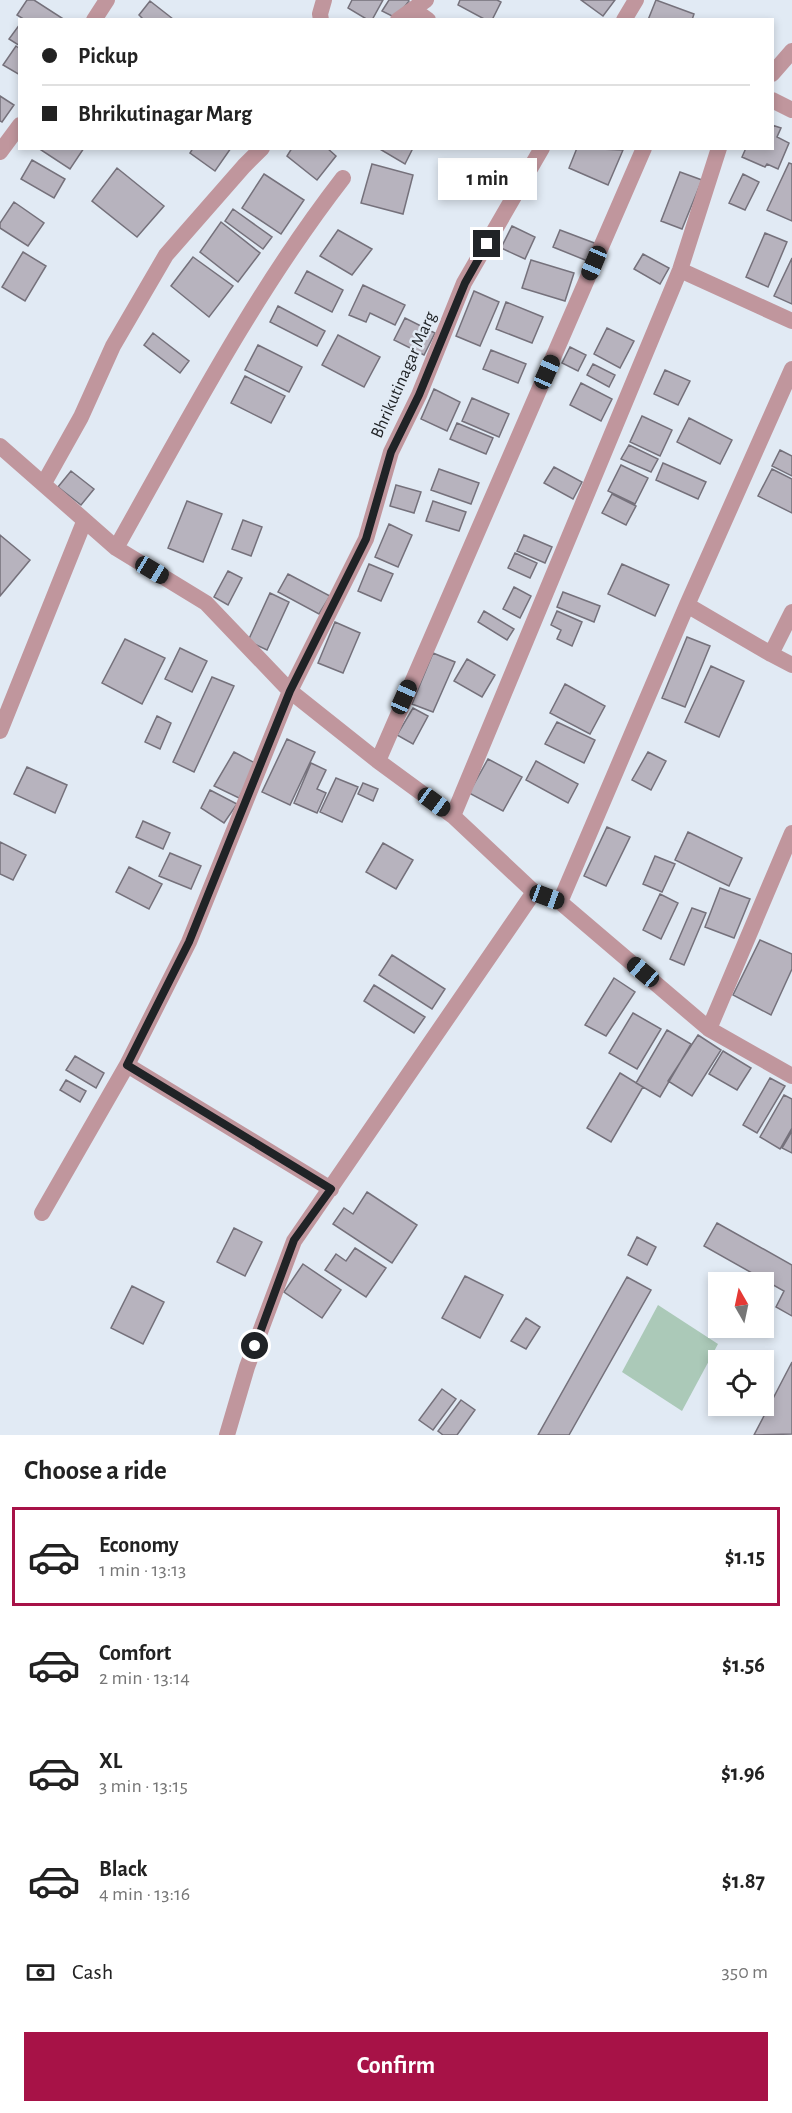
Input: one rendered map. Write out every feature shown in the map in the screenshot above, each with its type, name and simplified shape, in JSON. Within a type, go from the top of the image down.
[{"type":"street","points":[[95,18],[107,0]]},
{"type":"street","points":[[321,18],[324,0]]},
{"type":"street","points":[[625,18],[636,0]]},
{"type":"street","points":[[403,18],[423,10]]},
{"type":"street","points":[[774,72],[792,51]]},
{"type":"street","points":[[774,101],[792,110]]},
{"type":"street","points":[[0,152],[18,129]]},
{"type":"street","points":[[44,483],[81,417],[113,346],[166,255],[260,150]]},
{"type":"street","name":"Bhrikutinagar Marg","points":[[42,1213],[127,1065],[189,942],[290,691],[366,539],[391,452],[419,395],[465,283],[541,150]]},
{"type":"street","points":[[378,761],[643,150]]},
{"type":"street","points":[[453,816],[680,270],[718,150]]},
{"type":"street","points":[[116,549],[217,368],[307,225],[343,178]]},
{"type":"street","points":[[680,270],[792,321]]},
{"type":"street","points":[[560,902],[687,605],[792,369]]},
{"type":"street","points":[[0,446],[116,549],[206,603],[290,691],[378,761],[453,816],[534,892],[560,902],[709,1029],[792,1076]]},
{"type":"street","points":[[0,731],[84,522]]},
{"type":"street","points":[[687,605],[792,664]]},
{"type":"street","points":[[771,654],[792,612]]},
{"type":"street","points":[[709,1029],[792,832]]},
{"type":"street","points":[[227,1435],[247,1367],[294,1240],[534,892]]},
{"type":"street","points":[[127,1065],[331,1189]]},
{"type":"green space","points":[[658,1305],[718,1344],[715,1350],[708,1350],[708,1363],[682,1411],[622,1372]]},
{"type":"building","points":[[27,0],[34,0],[62,18],[22,18],[17,15]]},
{"type":"building","points":[[352,0],[383,0],[373,18],[365,18],[348,8]]},
{"type":"building","points":[[389,0],[409,1],[396,18],[382,11]]},
{"type":"building","points":[[460,0],[497,0],[501,2],[493,18],[482,18],[458,5]]},
{"type":"building","points":[[581,0],[615,0],[603,16]]},
{"type":"building","points":[[656,0],[694,14],[693,18],[649,18]]},
{"type":"building","points":[[150,1],[172,18],[142,18],[139,15]]},
{"type":"building","points":[[18,27],[18,45],[9,39]]},
{"type":"building","points":[[16,46],[18,48],[18,74],[3,65]]},
{"type":"building","points":[[0,96],[14,105],[2,122],[0,121]]},
{"type":"building","points":[[774,126],[781,128],[777,137],[789,143],[778,169],[767,164],[765,167],[742,157],[745,150],[774,150]]},
{"type":"building","points":[[41,150],[83,150],[70,169]]},
{"type":"building","points":[[192,150],[230,150],[215,171],[190,153]]},
{"type":"building","points":[[291,150],[329,150],[336,156],[317,180],[287,156]]},
{"type":"building","points":[[381,150],[412,150],[405,164]]},
{"type":"building","points":[[576,150],[623,150],[608,185],[569,168]]},
{"type":"building","points":[[32,160],[65,179],[54,198],[21,179]]},
{"type":"building","points":[[789,163],[792,164],[792,221],[767,210]]},
{"type":"building","points":[[372,164],[413,175],[403,214],[361,203]]},
{"type":"building","points":[[117,168],[164,206],[137,237],[92,201]]},
{"type":"building","points":[[680,172],[702,180],[682,229],[661,221]]},
{"type":"building","points":[[264,174],[304,200],[281,234],[242,208]]},
{"type":"building","points":[[743,174],[759,182],[745,210],[729,203]]},
{"type":"building","points":[[14,202],[44,223],[28,246],[0,228],[0,223]]},
{"type":"building","points":[[233,209],[272,237],[263,249],[225,221]]},
{"type":"building","points":[[221,222],[260,253],[238,282],[200,252]]},
{"type":"building","points":[[512,226],[535,237],[525,259],[501,248]]},
{"type":"building","points":[[338,230],[372,249],[352,275],[320,256]]},
{"type":"building","points":[[560,230],[597,244],[590,262],[553,247]]},
{"type":"building","points":[[765,233],[787,242],[768,287],[746,277]]},
{"type":"building","points":[[23,252],[46,266],[25,301],[2,287]]},
{"type":"building","points":[[643,254],[669,268],[660,284],[634,269]]},
{"type":"building","points":[[193,257],[233,286],[209,317],[171,286]]},
{"type":"building","points":[[792,258],[792,304],[774,296]]},
{"type":"building","points":[[531,260],[574,273],[565,301],[522,288]]},
{"type":"building","points":[[307,271],[343,290],[332,312],[295,293]]},
{"type":"building","points":[[363,285],[405,305],[395,325],[370,313],[366,322],[349,315]]},
{"type":"building","points":[[474,291],[499,302],[480,346],[456,336]]},
{"type":"building","points":[[506,302],[543,317],[532,343],[496,329]]},
{"type":"building","points":[[278,306],[325,331],[317,346],[270,322]]},
{"type":"building","points":[[405,318],[435,333],[424,355],[394,340]]},
{"type":"building","points":[[607,328],[634,341],[620,368],[594,354]]},
{"type":"building","points":[[153,333],[189,361],[180,373],[144,345]]},
{"type":"building","points":[[338,335],[380,357],[364,387],[322,365]]},
{"type":"building","points":[[258,345],[302,367],[289,392],[245,370]]},
{"type":"building","points":[[570,347],[586,355],[578,371],[562,363]]},
{"type":"building","points":[[491,350],[526,364],[518,383],[483,369]]},
{"type":"building","points":[[593,364],[615,375],[609,387],[587,375]]},
{"type":"building","points":[[665,370],[690,381],[678,405],[654,394]]},
{"type":"building","points":[[245,376],[285,396],[271,423],[231,403]]},
{"type":"building","points":[[581,383],[612,399],[601,421],[570,405]]},
{"type":"building","points":[[434,389],[460,402],[447,431],[421,419]]},
{"type":"building","points":[[472,398],[509,414],[499,437],[462,421]]},
{"type":"building","points":[[642,416],[672,430],[660,456],[630,442]]},
{"type":"building","points":[[689,418],[732,440],[720,464],[677,442]]},
{"type":"building","points":[[457,423],[493,438],[486,454],[450,439]]},
{"type":"building","points":[[629,445],[658,459],[651,472],[621,459]]},
{"type":"building","points":[[780,450],[792,456],[792,476],[772,466]]},
{"type":"building","points":[[663,463],[706,482],[698,499],[656,480]]},
{"type":"building","points":[[621,465],[648,478],[635,504],[608,491]]},
{"type":"building","points":[[554,467],[582,482],[573,499],[544,483]]},
{"type":"building","points":[[439,469],[479,483],[471,504],[431,490]]},
{"type":"building","points":[[772,469],[792,479],[792,513],[758,496]]},
{"type":"building","points":[[71,471],[94,489],[81,505],[58,487]]},
{"type":"building","points":[[396,485],[421,492],[414,513],[390,506]]},
{"type":"building","points":[[612,494],[636,506],[626,525],[602,513]]},
{"type":"building","points":[[187,501],[222,514],[203,562],[168,548]]},
{"type":"building","points":[[433,501],[466,512],[459,531],[426,521]]},
{"type":"building","points":[[243,520],[262,527],[251,556],[232,549]]},
{"type":"building","points":[[389,524],[412,535],[398,567],[375,557]]},
{"type":"building","points":[[0,535],[30,560],[0,596]]},
{"type":"building","points":[[524,535],[552,547],[545,563],[517,551]]},
{"type":"building","points":[[515,553],[537,563],[530,578],[508,568]]},
{"type":"building","points":[[369,564],[393,574],[381,601],[358,591]]},
{"type":"building","points":[[622,564],[669,585],[655,616],[608,594]]},
{"type":"building","points":[[228,571],[242,578],[228,605],[214,597]]},
{"type":"building","points":[[288,574],[330,596],[319,614],[278,592]]},
{"type":"building","points":[[514,587],[531,596],[520,618],[503,609]]},
{"type":"building","points":[[563,592],[600,606],[594,622],[557,607]]},
{"type":"building","points":[[270,593],[289,602],[267,650],[248,641]]},
{"type":"building","points":[[484,611],[514,629],[507,640],[478,622]]},
{"type":"building","points":[[557,611],[582,622],[572,646],[557,639],[561,630],[551,625]]},
{"type":"building","points":[[335,622],[360,633],[343,673],[318,663]]},
{"type":"building","points":[[687,637],[710,646],[685,707],[662,698]]},
{"type":"building","points":[[125,639],[165,658],[142,704],[102,683]]},
{"type":"building","points":[[180,648],[207,661],[192,692],[165,679]]},
{"type":"building","points":[[433,653],[455,662],[433,712],[412,704]]},
{"type":"building","points":[[467,659],[495,675],[482,697],[454,681]]},
{"type":"building","points":[[711,666],[744,681],[719,737],[685,722]]},
{"type":"building","points":[[212,677],[234,686],[194,772],[173,762]]},
{"type":"building","points":[[565,684],[605,706],[590,734],[550,713]]},
{"type":"building","points":[[413,708],[428,716],[413,744],[397,735]]},
{"type":"building","points":[[157,716],[171,723],[160,749],[145,742]]},
{"type":"building","points":[[557,722],[595,740],[584,763],[545,744]]},
{"type":"building","points":[[287,739],[315,752],[290,805],[262,792]]},
{"type":"building","points":[[234,752],[257,764],[239,798],[214,786]]},
{"type":"building","points":[[648,752],[666,761],[651,790],[632,780]]},
{"type":"building","points":[[488,759],[522,777],[503,811],[469,793]]},
{"type":"building","points":[[536,761],[578,784],[568,803],[526,780]]},
{"type":"building","points":[[311,763],[326,770],[317,789],[326,793],[317,813],[294,803]]},
{"type":"building","points":[[27,767],[67,785],[55,813],[14,794]]},
{"type":"building","points":[[336,778],[358,787],[342,822],[320,812]]},
{"type":"building","points":[[363,783],[378,789],[373,801],[358,794]]},
{"type":"building","points":[[210,790],[237,804],[224,823],[201,808]]},
{"type":"building","points":[[143,821],[170,833],[163,849],[136,837]]},
{"type":"building","points":[[607,827],[630,837],[606,886],[584,876]]},
{"type":"building","points":[[688,832],[742,858],[729,886],[675,860]]},
{"type":"building","points":[[0,842],[26,855],[13,880],[0,874]]},
{"type":"building","points":[[383,843],[413,860],[396,889],[366,872]]},
{"type":"building","points":[[170,853],[201,866],[191,889],[159,876]]},
{"type":"building","points":[[655,856],[675,864],[662,892],[643,884]]},
{"type":"building","points":[[129,867],[162,884],[149,909],[116,892]]},
{"type":"building","points":[[720,888],[750,899],[734,938],[705,927]]},
{"type":"building","points":[[660,894],[678,903],[661,939],[643,930]]},
{"type":"building","points":[[692,908],[706,913],[684,965],[670,959]]},
{"type":"building","points":[[760,940],[792,954],[792,969],[771,1015],[733,995]]},
{"type":"building","points":[[392,955],[445,989],[432,1009],[379,975]]},
{"type":"building","points":[[614,978],[635,992],[606,1036],[585,1025]]},
{"type":"building","points":[[374,985],[425,1017],[414,1033],[364,1001]]},
{"type":"building","points":[[633,1013],[661,1029],[637,1069],[609,1053]]},
{"type":"building","points":[[667,1030],[691,1044],[660,1097],[636,1083]]},
{"type":"building","points":[[698,1035],[721,1050],[692,1096],[668,1081]]},
{"type":"building","points":[[723,1051],[751,1068],[737,1090],[709,1074]]},
{"type":"building","points":[[75,1056],[104,1073],[96,1088],[66,1070]]},
{"type":"building","points":[[620,1073],[643,1087],[611,1142],[587,1128]]},
{"type":"building","points":[[770,1078],[785,1086],[757,1133],[743,1125]]},
{"type":"building","points":[[66,1080],[86,1091],[80,1102],[60,1090]]},
{"type":"building","points":[[784,1095],[792,1099],[792,1128],[780,1149],[760,1137]]},
{"type":"building","points":[[792,1131],[792,1153],[782,1148]]},
{"type":"building","points":[[367,1192],[417,1225],[392,1263],[333,1224],[344,1208],[353,1214]]},
{"type":"building","points":[[717,1223],[792,1265],[792,1316],[776,1307],[784,1291],[774,1285],[774,1272],[750,1272],[704,1246]]},
{"type":"building","points":[[234,1228],[262,1242],[245,1276],[217,1262]]},
{"type":"building","points":[[637,1237],[656,1247],[647,1265],[628,1255]]},
{"type":"building","points":[[355,1248],[386,1268],[366,1297],[325,1270],[336,1254],[346,1261]]},
{"type":"building","points":[[303,1264],[341,1290],[322,1318],[284,1292]]},
{"type":"building","points":[[465,1276],[503,1295],[480,1338],[442,1318]]},
{"type":"building","points":[[627,1277],[651,1290],[569,1435],[538,1435]]},
{"type":"building","points":[[132,1286],[164,1302],[143,1344],[111,1328]]},
{"type":"building","points":[[526,1318],[540,1327],[526,1349],[511,1341]]},
{"type":"building","points":[[792,1362],[792,1434],[754,1435],[764,1416],[774,1416],[774,1397]]},
{"type":"building","points":[[442,1389],[456,1399],[433,1430],[419,1420]]},
{"type":"building","points":[[461,1400],[475,1410],[457,1435],[443,1435],[438,1431]]},
{"type":"route","points":[[255,1346],[294,1240],[331,1189],[127,1065],[189,942],[290,691],[366,539],[391,452],[419,395],[465,283],[487,244]]}]
